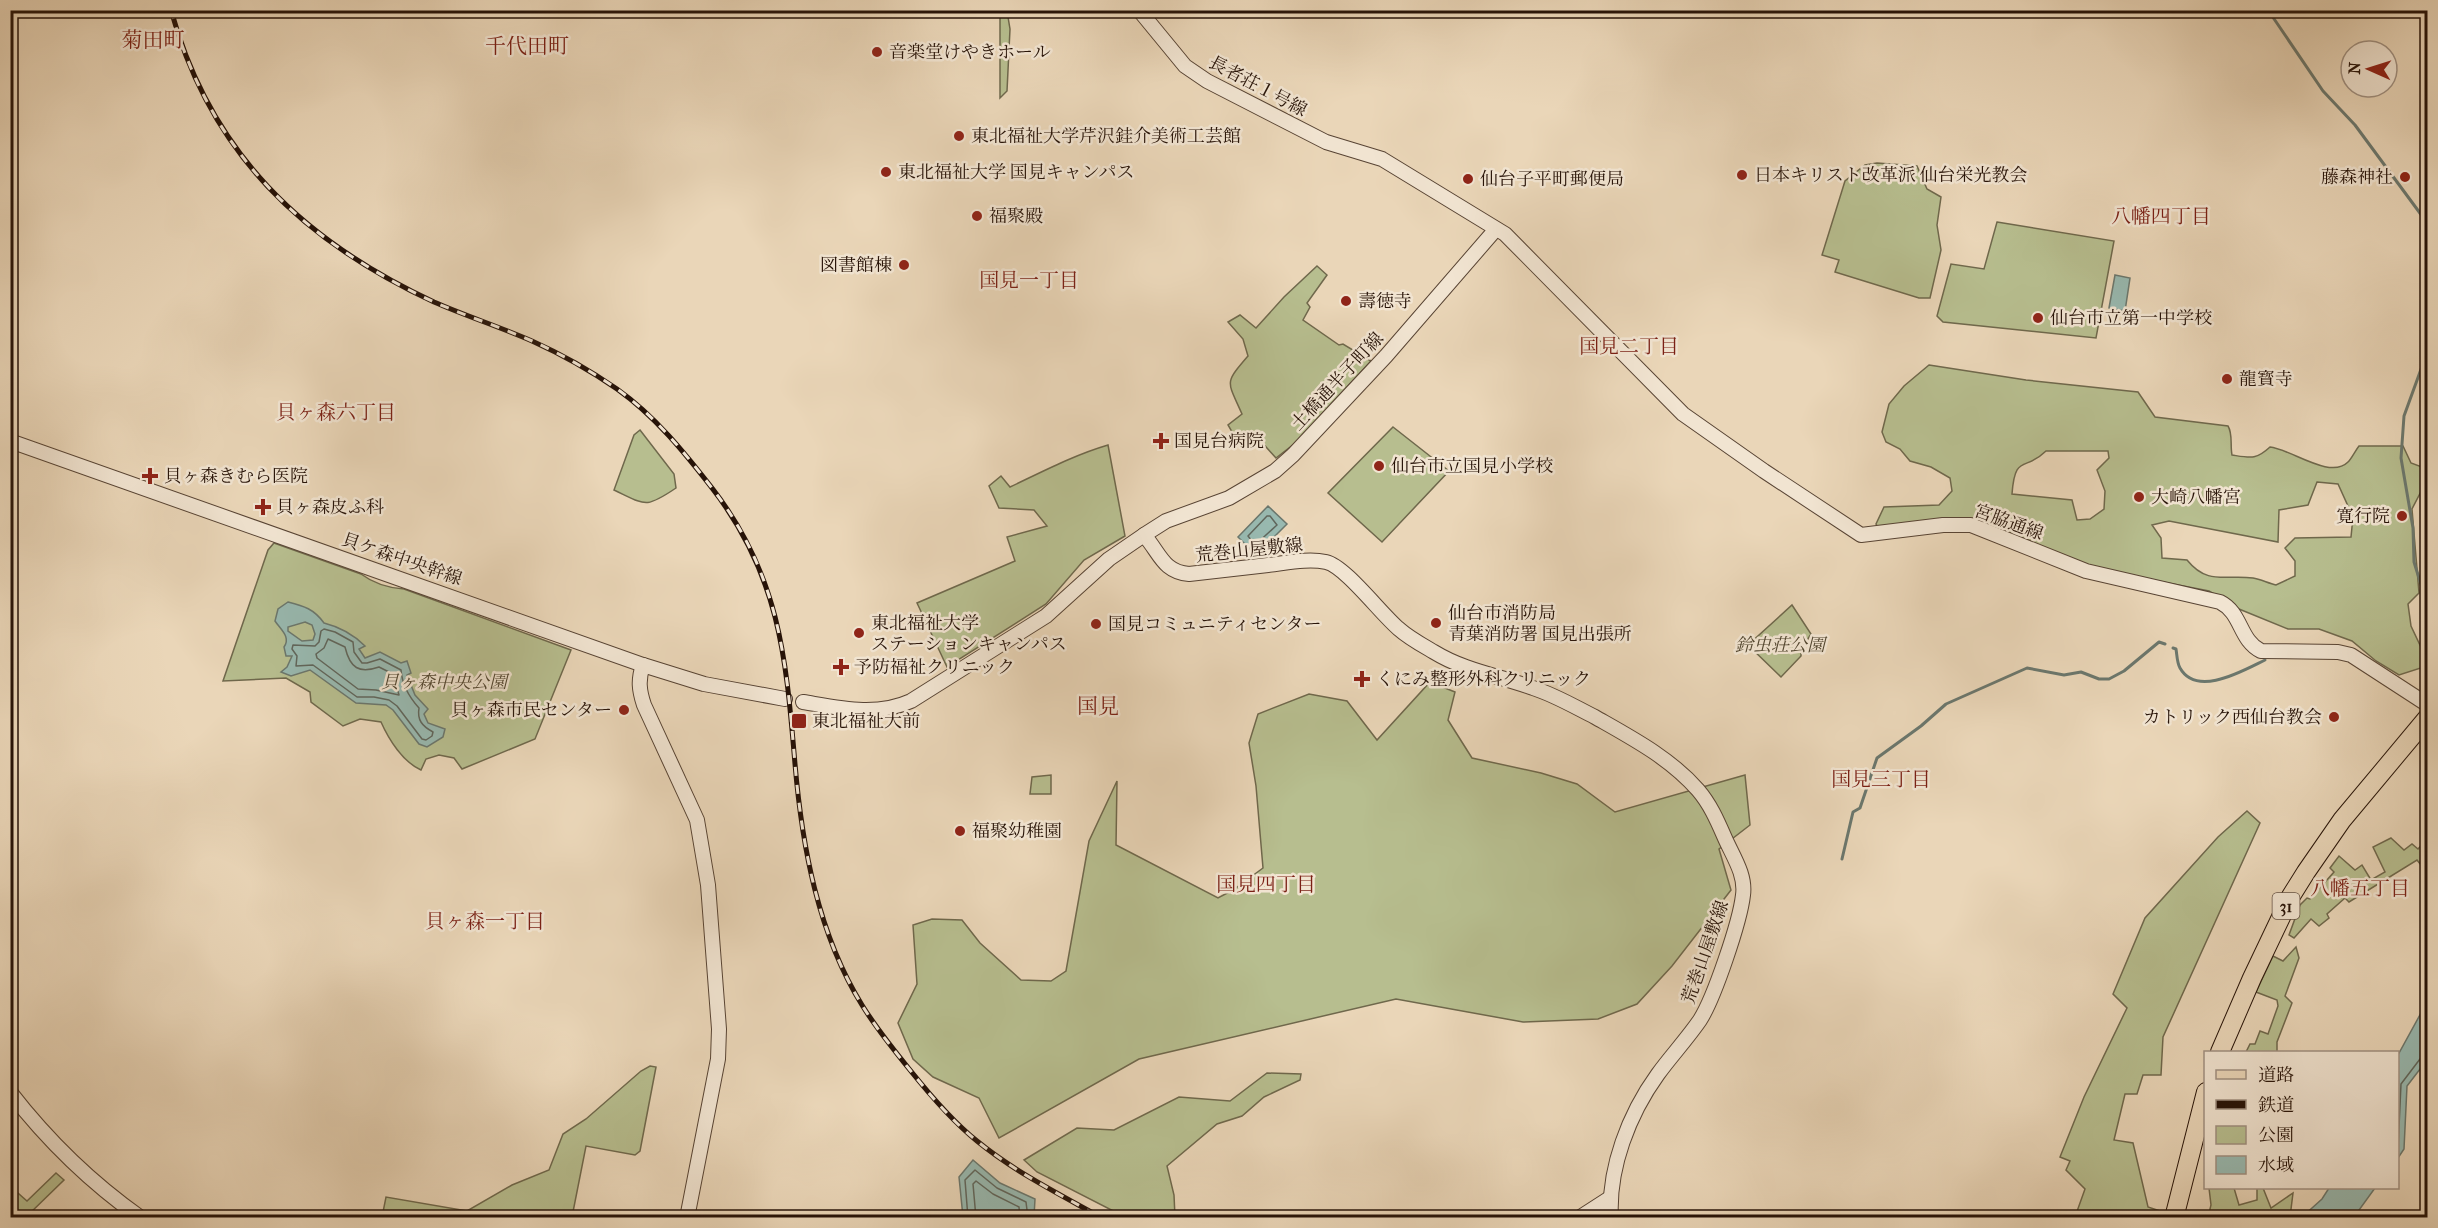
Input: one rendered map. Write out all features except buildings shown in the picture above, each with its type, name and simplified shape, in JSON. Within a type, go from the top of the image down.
[{"type":"main road","name":"31","points":[[2221,1051],[2291,896],[2342,820],[2427,717]]},
{"type":"main road","points":[[2174,1218],[2204,1096]]},
{"type":"street","name":"長者荘１号線","points":[[1139,10],[1185,66],[1207,81],[1326,142],[1382,159],[1496,229]]},
{"type":"street","name":"宮脇通線","points":[[1496,229],[1520,248],[1688,418],[1861,535],[1943,525],[1971,525],[2086,571],[2220,602],[2232,609],[2250,644],[2261,651],[2338,652],[2351,655],[2427,705]]},
{"type":"street","name":"土橋通半子町線","points":[[802,702],[861,711],[889,708],[911,701],[1046,616],[1109,559],[1166,521],[1229,498],[1275,471],[1293,455],[1386,356],[1496,229]]},
{"type":"street","name":"貝ケ森中央幹線","points":[[10,441],[643,665],[718,687],[785,699]]},
{"type":"street","name":"荒巻山屋敷線","points":[[1144,535],[1168,568],[1178,573],[1189,574],[1286,562],[1329,562],[1357,585],[1370,602],[1401,631],[1437,654],[1472,670],[1533,687],[1558,697],[1645,745],[1681,773],[1699,791],[1714,814],[1739,869],[1743,881],[1743,895],[1738,919],[1713,993],[1701,1018],[1657,1075],[1640,1102],[1627,1132],[1610,1198],[1611,1218]]},
{"type":"street","points":[[643,665],[639,678],[644,705],[697,820],[708,885],[719,1029],[718,1059],[687,1218]]},
{"type":"street","points":[[10,1092],[73,1164],[94,1183],[141,1218]]},
{"type":"street","points":[[1579,1218],[1610,1198]]},
{"type":"green space","points":[[1000,11],[1007,11],[1010,29],[1007,91],[1000,98]]},
{"type":"green space","points":[[1877,163],[1917,166],[1927,189],[1941,197],[1937,225],[1941,250],[1930,298],[1919,298],[1835,272],[1839,260],[1822,255],[1845,181],[1865,165]]},
{"type":"green space","points":[[1997,222],[2114,241],[2096,338],[1943,322],[1937,316],[1951,264],[1984,269]]},
{"type":"green space","points":[[1317,266],[1327,275],[1307,303],[1310,307],[1303,320],[1339,345],[1343,344],[1371,361],[1294,444],[1276,458],[1258,438],[1242,449],[1228,425],[1242,414],[1230,383],[1235,372],[1248,356],[1243,339],[1228,322],[1240,315],[1256,328]]},
{"type":"green space","name":"大崎八幡宮","points":[[1929,365],[2026,380],[2138,392],[2155,417],[2228,426],[2232,455],[2253,457],[2270,447],[2331,468],[2340,467],[2348,462],[2359,446],[2403,446],[2411,463],[2422,467],[2427,480],[2412,509],[2419,593],[2408,604],[2411,626],[2427,660],[2427,666],[2399,675],[2376,661],[2352,641],[2319,629],[2288,629],[2239,609],[2209,591],[2091,568],[1978,521],[1878,528],[1876,524],[1884,507],[1939,505],[1952,491],[1950,478],[1931,467],[1910,461],[1900,449],[1886,442],[1882,432],[1889,404],[1904,386]],"holes":[[[2046,451],[2108,451],[2109,458],[2097,470],[2105,491],[2104,509],[2090,519],[2077,520],[2072,500],[2012,494],[2013,481],[2019,468]],[[2317,482],[2338,484],[2353,517],[2351,537],[2295,538],[2285,548],[2295,561],[2295,576],[2276,585],[2253,578],[2210,576],[2202,573],[2187,560],[2162,558],[2161,538],[2152,525],[2169,521],[2278,542],[2279,510],[2308,505]]]},
{"type":"green space","points":[[1393,427],[1449,471],[1382,542],[1328,493]]},
{"type":"green space","points":[[640,430],[674,474],[676,488],[651,502],[633,499],[614,490],[634,435]]},
{"type":"green space","points":[[1108,445],[1125,536],[1084,560],[1046,604],[947,667],[917,603],[1015,561],[1007,537],[1047,526],[1034,510],[999,508],[989,486],[1001,476],[1010,487],[1070,459]]},
{"type":"green space","name":"貝ヶ森中央公園","points":[[274,543],[361,574],[381,584],[404,589],[571,650],[535,739],[462,769],[454,758],[439,755],[426,759],[421,770],[408,762],[397,750],[381,722],[360,719],[343,726],[311,702],[310,692],[286,678],[223,681],[268,550]]},
{"type":"green space","name":"鈴虫荘公園","points":[[1792,605],[1811,634],[1801,650],[1801,656],[1781,677],[1748,645]]},
{"type":"green space","points":[[1430,682],[1455,692],[1448,720],[1472,758],[1541,773],[1577,784],[1615,812],[1745,775],[1750,825],[1719,849],[1731,890],[1672,966],[1637,1004],[1598,1019],[1523,1022],[1396,999],[1139,1059],[999,1138],[979,1098],[933,1077],[913,1059],[898,1023],[917,984],[913,925],[932,919],[962,920],[980,943],[1021,980],[1051,981],[1066,971],[1089,841],[1117,781],[1116,845],[1218,898],[1263,868],[1256,786],[1249,743],[1258,714],[1309,694],[1347,701],[1377,740]]},
{"type":"green space","points":[[1051,775],[1051,794],[1030,794],[1032,777]]},
{"type":"green space","points":[[2247,811],[2260,823],[2163,1037],[2161,1075],[2143,1075],[2137,1094],[2125,1094],[2114,1140],[2133,1143],[2148,1207],[2163,1212],[2162,1217],[2075,1217],[2085,1189],[2066,1170],[2070,1161],[2060,1157],[2084,1097],[2127,1008],[2113,994],[2145,918],[2218,837]]},
{"type":"green space","points":[[2391,838],[2404,850],[2412,844],[2418,849],[2427,839],[2427,869],[2425,870],[2417,860],[2349,902],[2345,898],[2327,914],[2329,918],[2319,926],[2311,919],[2294,938],[2289,935],[2300,905],[2307,898],[2310,899],[2334,872],[2330,868],[2339,856],[2355,870],[2362,865],[2371,880],[2385,872],[2373,847]]},
{"type":"green space","points":[[2296,947],[2299,958],[2285,996],[2292,1003],[2277,1042],[2277,1051],[2246,1051],[2250,1044],[2255,1044],[2260,1031],[2268,1034],[2278,1006],[2277,1000],[2256,992],[2273,956],[2283,961]]},
{"type":"green space","points":[[650,1066],[656,1067],[640,1151],[635,1155],[586,1146],[572,1217],[382,1217],[386,1197],[467,1211],[512,1185],[549,1170],[563,1134],[586,1119],[641,1071]]},
{"type":"green space","points":[[1267,1073],[1301,1074],[1300,1080],[1264,1097],[1242,1116],[1217,1124],[1167,1166],[1174,1195],[1175,1217],[1125,1217],[1037,1172],[1024,1160],[1077,1128],[1114,1130],[1179,1097],[1230,1101]]},
{"type":"green space","points":[[56,1173],[64,1180],[26,1217],[11,1203],[11,1187],[27,1201]]},
{"type":"green space","points":[[2209,1189],[2234,1189],[2239,1205],[2257,1200],[2257,1189],[2263,1189],[2271,1208],[2293,1193],[2290,1217],[2208,1217],[2211,1205]]},
{"type":"water","points":[[2115,275],[2130,278],[2125,311],[2109,308]]},
{"type":"water","points":[[1268,506],[1287,524],[1256,555],[1238,537]]},
{"type":"water","points":[[288,602],[308,609],[324,623],[346,631],[365,646],[359,649],[365,658],[380,652],[401,663],[407,661],[411,673],[407,675],[415,695],[428,709],[424,714],[428,723],[445,729],[443,737],[427,747],[419,744],[393,710],[386,705],[356,703],[310,670],[291,676],[281,672],[287,667],[292,656],[286,656],[284,647],[286,637],[275,621],[278,609]],"holes":[[[305,622],[312,625],[315,634],[313,640],[302,641],[288,631],[288,627]]]},
{"type":"water","points":[[2427,1002],[2427,1060],[2407,1086],[2404,1149],[2399,1156],[2399,1053]]},
{"type":"water","points":[[973,1160],[1000,1183],[1035,1199],[1034,1217],[1010,1217],[1009,1215],[963,1217],[959,1177]]},
{"type":"water","points":[[2328,1189],[2374,1189],[2354,1217],[2302,1217],[2322,1199]]},
{"type":"waterway","points":[[2268,10],[2323,91],[2355,125],[2428,224]]},
{"type":"waterway","points":[[2428,350],[2404,416],[2401,458],[2413,528],[2414,562],[2428,607]]},
{"type":"waterway","points":[[1842,859],[1853,812],[1860,808],[1877,758],[1921,726],[1946,704],[2027,668],[2064,675],[2081,672],[2099,679],[2109,679],[2124,671],[2159,642],[2165,644]]},
{"type":"waterway","points":[[2173,648],[2176,649],[2180,668],[2188,677],[2198,681],[2221,679],[2265,660]]},
{"type":"railway","points":[[171,10],[188,61],[210,107],[237,149],[268,187],[304,221],[343,251],[387,278],[434,302],[543,346],[607,382],[656,423],[680,448],[712,488],[735,521],[752,553],[766,586],[776,619],[788,689],[798,795],[808,858],[823,919],[847,978],[885,1038],[925,1089],[959,1125],[1007,1163],[1102,1218]]},
{"type":"place","name":"音楽堂けやきホール","points":[[877,52]]},
{"type":"place","name":"東北福祉大学芹沢銈介美術工芸館","points":[[959,136]]},
{"type":"place","name":"東北福祉大学 国見キャンパス","points":[[886,172]]},
{"type":"place","name":"日本キリスト改革派 仙台栄光教会","points":[[1742,175]]},
{"type":"place","name":"藤森神社","points":[[2405,177]]},
{"type":"place","name":"仙台子平町郵便局","points":[[1468,179]]},
{"type":"place","name":"福聚殿","points":[[977,216]]},
{"type":"place","name":"図書館棟","points":[[904,265]]},
{"type":"place","name":"壽徳寺","points":[[1346,301]]},
{"type":"place","name":"仙台市立第一中学校","points":[[2038,318]]},
{"type":"place","name":"龍寳寺","points":[[2227,379]]},
{"type":"place","name":"国見台病院","points":[[1161,441]]},
{"type":"place","name":"仙台市立国見小学校","points":[[1379,466]]},
{"type":"place","name":"貝ヶ森きむら医院","points":[[150,476]]},
{"type":"place","name":"大崎八幡宮","points":[[2139,497]]},
{"type":"place","name":"貝ヶ森皮ふ科","points":[[263,507]]},
{"type":"place","name":"寛行院","points":[[2402,516]]},
{"type":"place","name":"仙台市消防局 青葉消防署 国見出張所","points":[[1436,623]]},
{"type":"place","name":"国見コミュニティセンター","points":[[1096,624]]},
{"type":"place","name":"東北福祉大学 ステーションキャンパス","points":[[859,633]]},
{"type":"place","name":"予防福祉クリニック","points":[[841,667]]},
{"type":"place","name":"くにみ整形外科クリニック","points":[[1362,679]]},
{"type":"place","name":"貝ヶ森市民センター","points":[[624,710]]},
{"type":"place","name":"カトリック西仙台教会","points":[[2334,717]]},
{"type":"place","name":"東北福祉大前","points":[[799,721]]},
{"type":"place","name":"福聚幼稚園","points":[[960,831]]},
{"type":"district","name":"菊田町","points":[[153,40]]},
{"type":"district","name":"千代田町","points":[[527,46]]},
{"type":"district","name":"八幡四丁目","points":[[2161,216]]},
{"type":"district","name":"国見一丁目","points":[[1029,280]]},
{"type":"district","name":"国見二丁目","points":[[1629,346]]},
{"type":"district","name":"貝ヶ森六丁目","points":[[336,412]]},
{"type":"district","name":"国見","points":[[1098,706]]},
{"type":"district","name":"国見三丁目","points":[[1881,779]]},
{"type":"district","name":"国見四丁目","points":[[1266,884]]},
{"type":"district","name":"八幡五丁目","points":[[2360,888]]},
{"type":"district","name":"貝ヶ森一丁目","points":[[485,921]]}]
